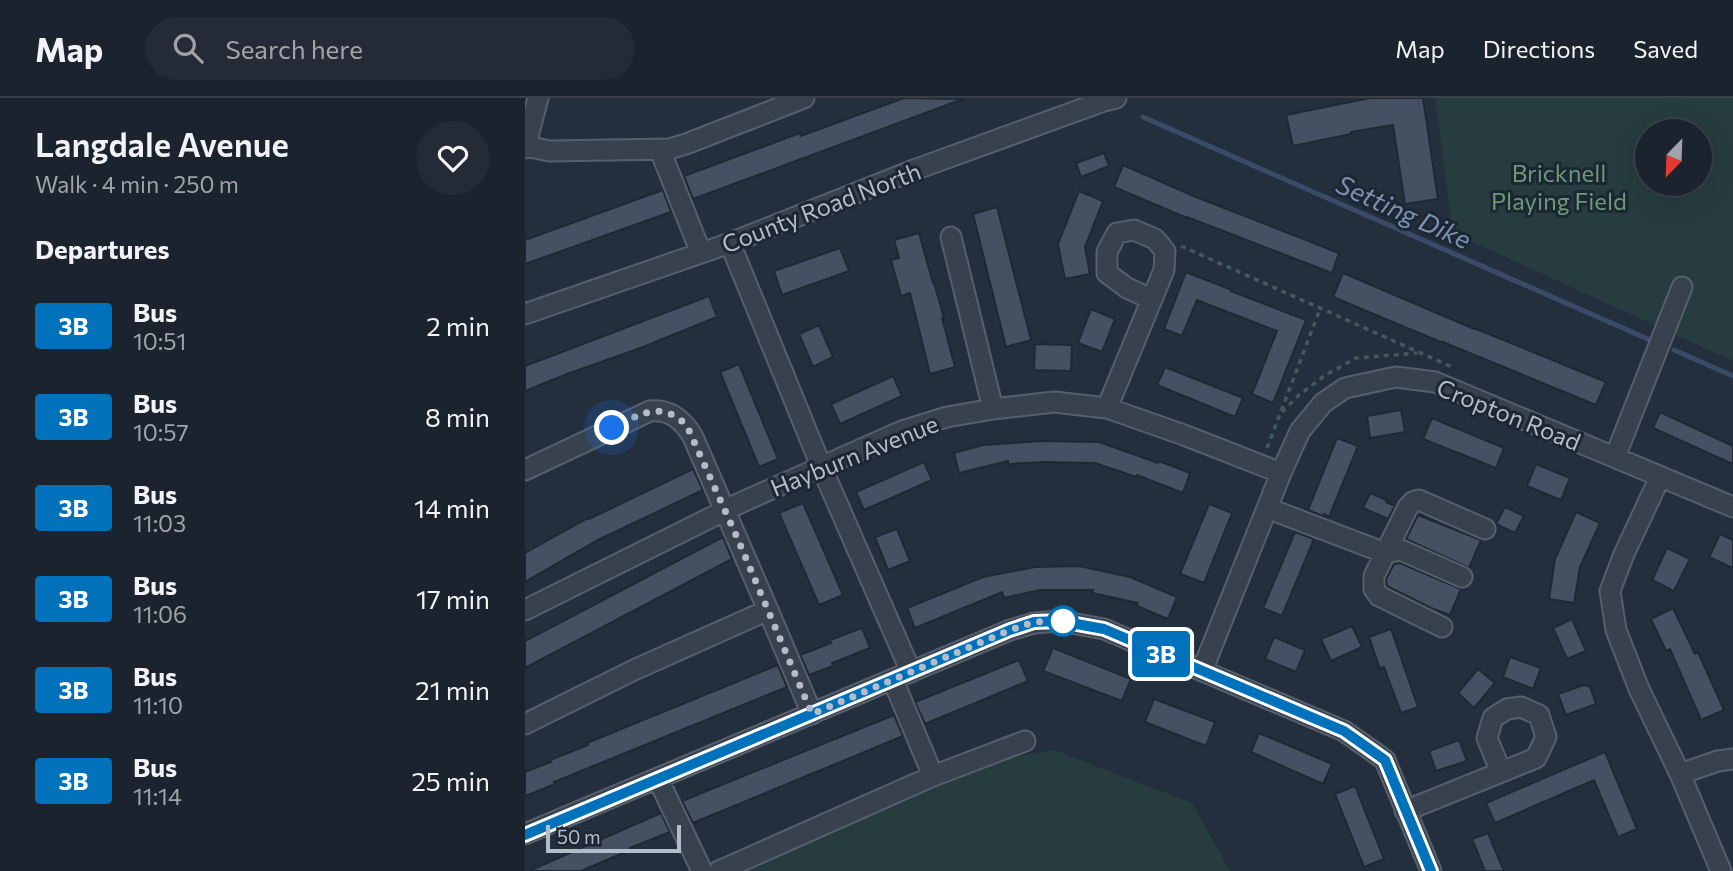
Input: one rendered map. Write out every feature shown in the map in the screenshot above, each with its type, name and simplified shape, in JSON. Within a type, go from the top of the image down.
[{"type":"street","points":[[538,98],[525,147],[550,151],[660,150],[686,144],[804,98]]},
{"type":"street","name":"County Road North","points":[[525,314],[730,243],[914,170],[1116,98]]},
{"type":"street","points":[[660,150],[701,253]]},
{"type":"street","points":[[1107,408],[1164,270],[1165,251],[1155,239],[1134,230],[1117,233],[1107,252],[1107,273],[1126,288],[1151,299]]},
{"type":"street","points":[[951,237],[993,409]]},
{"type":"street","points":[[730,243],[821,466],[902,676],[933,776]]},
{"type":"street","points":[[1615,457],[1682,287]]},
{"type":"street","name":"Cropton Road","points":[[1202,671],[1300,431],[1323,403],[1346,388],[1396,377],[1435,382],[1733,507]]},
{"type":"street","name":"Hayburn Avenue","points":[[525,610],[725,510],[821,466],[902,431],[947,417],[1054,402],[1107,408],[1281,473]]},
{"type":"street","points":[[525,470],[650,411],[658,410],[680,418],[687,426],[725,510],[812,714]]},
{"type":"street","points":[[1660,477],[1610,591],[1616,630],[1639,689],[1680,774],[1721,871]]},
{"type":"street","points":[[1442,627],[1379,596],[1374,589],[1374,576],[1414,500],[1485,529]]},
{"type":"street","points":[[1267,508],[1385,552],[1401,550],[1462,577]]},
{"type":"street","points":[[525,724],[634,670],[768,610]]},
{"type":"street","points":[[525,834],[1010,630],[1034,622],[1060,621],[1104,629],[1344,731],[1385,760],[1431,871]]},
{"type":"street","points":[[719,871],[933,776],[1025,741]]},
{"type":"street","points":[[1680,774],[1717,761],[1733,759]]},
{"type":"street","points":[[1405,811],[1501,772]]},
{"type":"street","points":[[658,779],[702,871]]},
{"type":"path","points":[[1155,239],[1186,247],[1452,367],[1446,386]]},
{"type":"path","points":[[1261,465],[1320,309]]},
{"type":"green space","name":"Bricknell Playing Field","points":[[1435,98],[1733,98],[1733,361],[1453,233]]},
{"type":"green space","points":[[1054,750],[1192,803],[1230,871],[739,871],[1005,758]]},
{"type":"building","points":[[904,98],[963,99],[693,199],[684,176]]},
{"type":"building","points":[[1370,98],[1423,98],[1438,199],[1405,204],[1393,125],[1293,146],[1286,115]]},
{"type":"building","points":[[1104,153],[1109,166],[1081,177],[1076,163]]},
{"type":"building","points":[[1123,165],[1339,253],[1332,273],[1114,187]]},
{"type":"building","points":[[663,190],[671,212],[525,264],[525,240]]},
{"type":"building","points":[[1079,191],[1103,201],[1085,247],[1090,274],[1065,279],[1058,244]]},
{"type":"building","points":[[997,207],[1031,340],[1006,347],[973,214]]},
{"type":"building","points":[[919,233],[955,367],[930,374],[910,293],[901,296],[891,260],[899,258],[894,240]]},
{"type":"building","points":[[840,248],[849,271],[782,295],[774,271]]},
{"type":"building","points":[[1186,272],[1306,320],[1273,403],[1252,394],[1277,331],[1197,300],[1182,336],[1164,329]]},
{"type":"building","points":[[1343,273],[1606,382],[1596,405],[1333,297]]},
{"type":"building","points":[[709,296],[717,317],[525,391],[525,366]]},
{"type":"building","points":[[1091,309],[1115,319],[1102,352],[1078,343]]},
{"type":"building","points":[[819,325],[833,357],[813,367],[799,334]]},
{"type":"building","points":[[1035,344],[1072,345],[1071,371],[1034,370]]},
{"type":"building","points":[[739,364],[778,459],[759,467],[720,372]]},
{"type":"building","points":[[1165,367],[1243,398],[1235,417],[1157,385]]},
{"type":"building","points":[[893,376],[902,396],[840,424],[831,404]]},
{"type":"building","points":[[1401,410],[1405,432],[1370,438],[1367,416]]},
{"type":"building","points":[[1660,412],[1733,446],[1733,464],[1653,428]]},
{"type":"building","points":[[1432,418],[1504,448],[1496,468],[1423,439]]},
{"type":"building","points":[[1337,438],[1358,446],[1329,517],[1308,510]]},
{"type":"building","points":[[1042,441],[1099,442],[1190,473],[1183,493],[1137,475],[1136,477],[1095,463],[1008,464],[1008,461],[959,473],[954,453],[983,445]]},
{"type":"building","points":[[924,462],[932,480],[864,510],[856,492]]},
{"type":"building","points":[[1536,464],[1570,478],[1561,500],[1527,486]]},
{"type":"building","points":[[693,469],[703,490],[598,540],[525,582],[525,553],[588,518]]},
{"type":"building","points":[[1370,493],[1395,506],[1388,519],[1363,508]]},
{"type":"building","points":[[803,503],[843,595],[819,605],[779,513]]},
{"type":"building","points":[[1209,504],[1232,513],[1204,583],[1180,574]]},
{"type":"building","points":[[1505,507],[1524,516],[1515,533],[1496,524]]},
{"type":"building","points":[[1576,512],[1600,523],[1580,567],[1574,603],[1549,599],[1555,559]]},
{"type":"building","points":[[1418,515],[1481,540],[1469,568],[1406,539]]},
{"type":"building","points":[[897,529],[910,561],[888,570],[875,537]]},
{"type":"building","points":[[1295,532],[1314,539],[1282,616],[1263,608]]},
{"type":"building","points":[[1720,534],[1733,540],[1733,568],[1709,557]]},
{"type":"building","points":[[723,537],[732,559],[525,668],[525,641]]},
{"type":"building","points":[[1667,548],[1690,559],[1674,591],[1652,580]]},
{"type":"building","points":[[1400,563],[1461,589],[1450,615],[1387,586],[1386,579],[1394,564]]},
{"type":"building","points":[[1079,566],[1130,577],[1177,597],[1168,619],[1137,606],[1138,603],[1092,593],[1093,590],[1040,590],[1004,598],[1002,592],[915,628],[907,608],[983,577],[1035,567]]},
{"type":"building","points":[[1673,608],[1695,654],[1698,652],[1724,710],[1701,720],[1670,649],[1666,651],[1651,619]]},
{"type":"building","points":[[1572,619],[1586,651],[1567,659],[1553,628]]},
{"type":"building","points":[[1352,626],[1362,647],[1331,661],[1321,639]]},
{"type":"building","points":[[862,628],[870,648],[809,675],[800,655]]},
{"type":"building","points":[[1391,629],[1418,707],[1401,713],[1384,667],[1380,669],[1369,637]]},
{"type":"building","points":[[1274,637],[1305,650],[1296,672],[1265,659]]},
{"type":"building","points":[[1053,648],[1131,679],[1122,701],[1043,671]]},
{"type":"building","points":[[1510,657],[1541,668],[1533,689],[1503,677]]},
{"type":"building","points":[[1019,660],[1028,681],[925,724],[915,702]]},
{"type":"building","points":[[778,665],[787,687],[525,796],[525,772],[588,745],[587,743]]},
{"type":"building","points":[[1478,669],[1495,683],[1474,708],[1458,693]]},
{"type":"building","points":[[1584,685],[1590,687],[1596,704],[1566,715],[1558,694]]},
{"type":"building","points":[[1154,699],[1215,722],[1206,746],[1145,722]]},
{"type":"building","points":[[894,715],[903,736],[693,823],[682,801]]},
{"type":"building","points":[[1259,733],[1332,764],[1323,784],[1251,752]]},
{"type":"building","points":[[1459,740],[1467,761],[1436,771],[1429,751]]},
{"type":"building","points":[[1605,752],[1637,829],[1618,837],[1594,780],[1495,823],[1486,803]]},
{"type":"building","points":[[1355,786],[1384,859],[1364,867],[1335,794]]},
{"type":"building","points":[[661,813],[670,832],[630,850],[581,871],[529,871]]},
{"type":"building","points":[[1488,833],[1504,871],[1485,871],[1472,839]]},
{"type":"waterway","name":"Setting Dike","points":[[1143,117],[1650,340]]},
{"type":"waterway","name":"Setting Dike","points":[[1674,350],[1733,376]]},
{"type":"bus line","name":"3B","points":[[525,835],[1010,630],[1034,622],[1060,621],[1104,629],[1344,731],[1385,760],[1431,871]]},
{"type":"route","points":[[612,428],[658,410],[680,418],[687,426],[812,714],[1010,630],[1034,622],[1063,621]]}]
